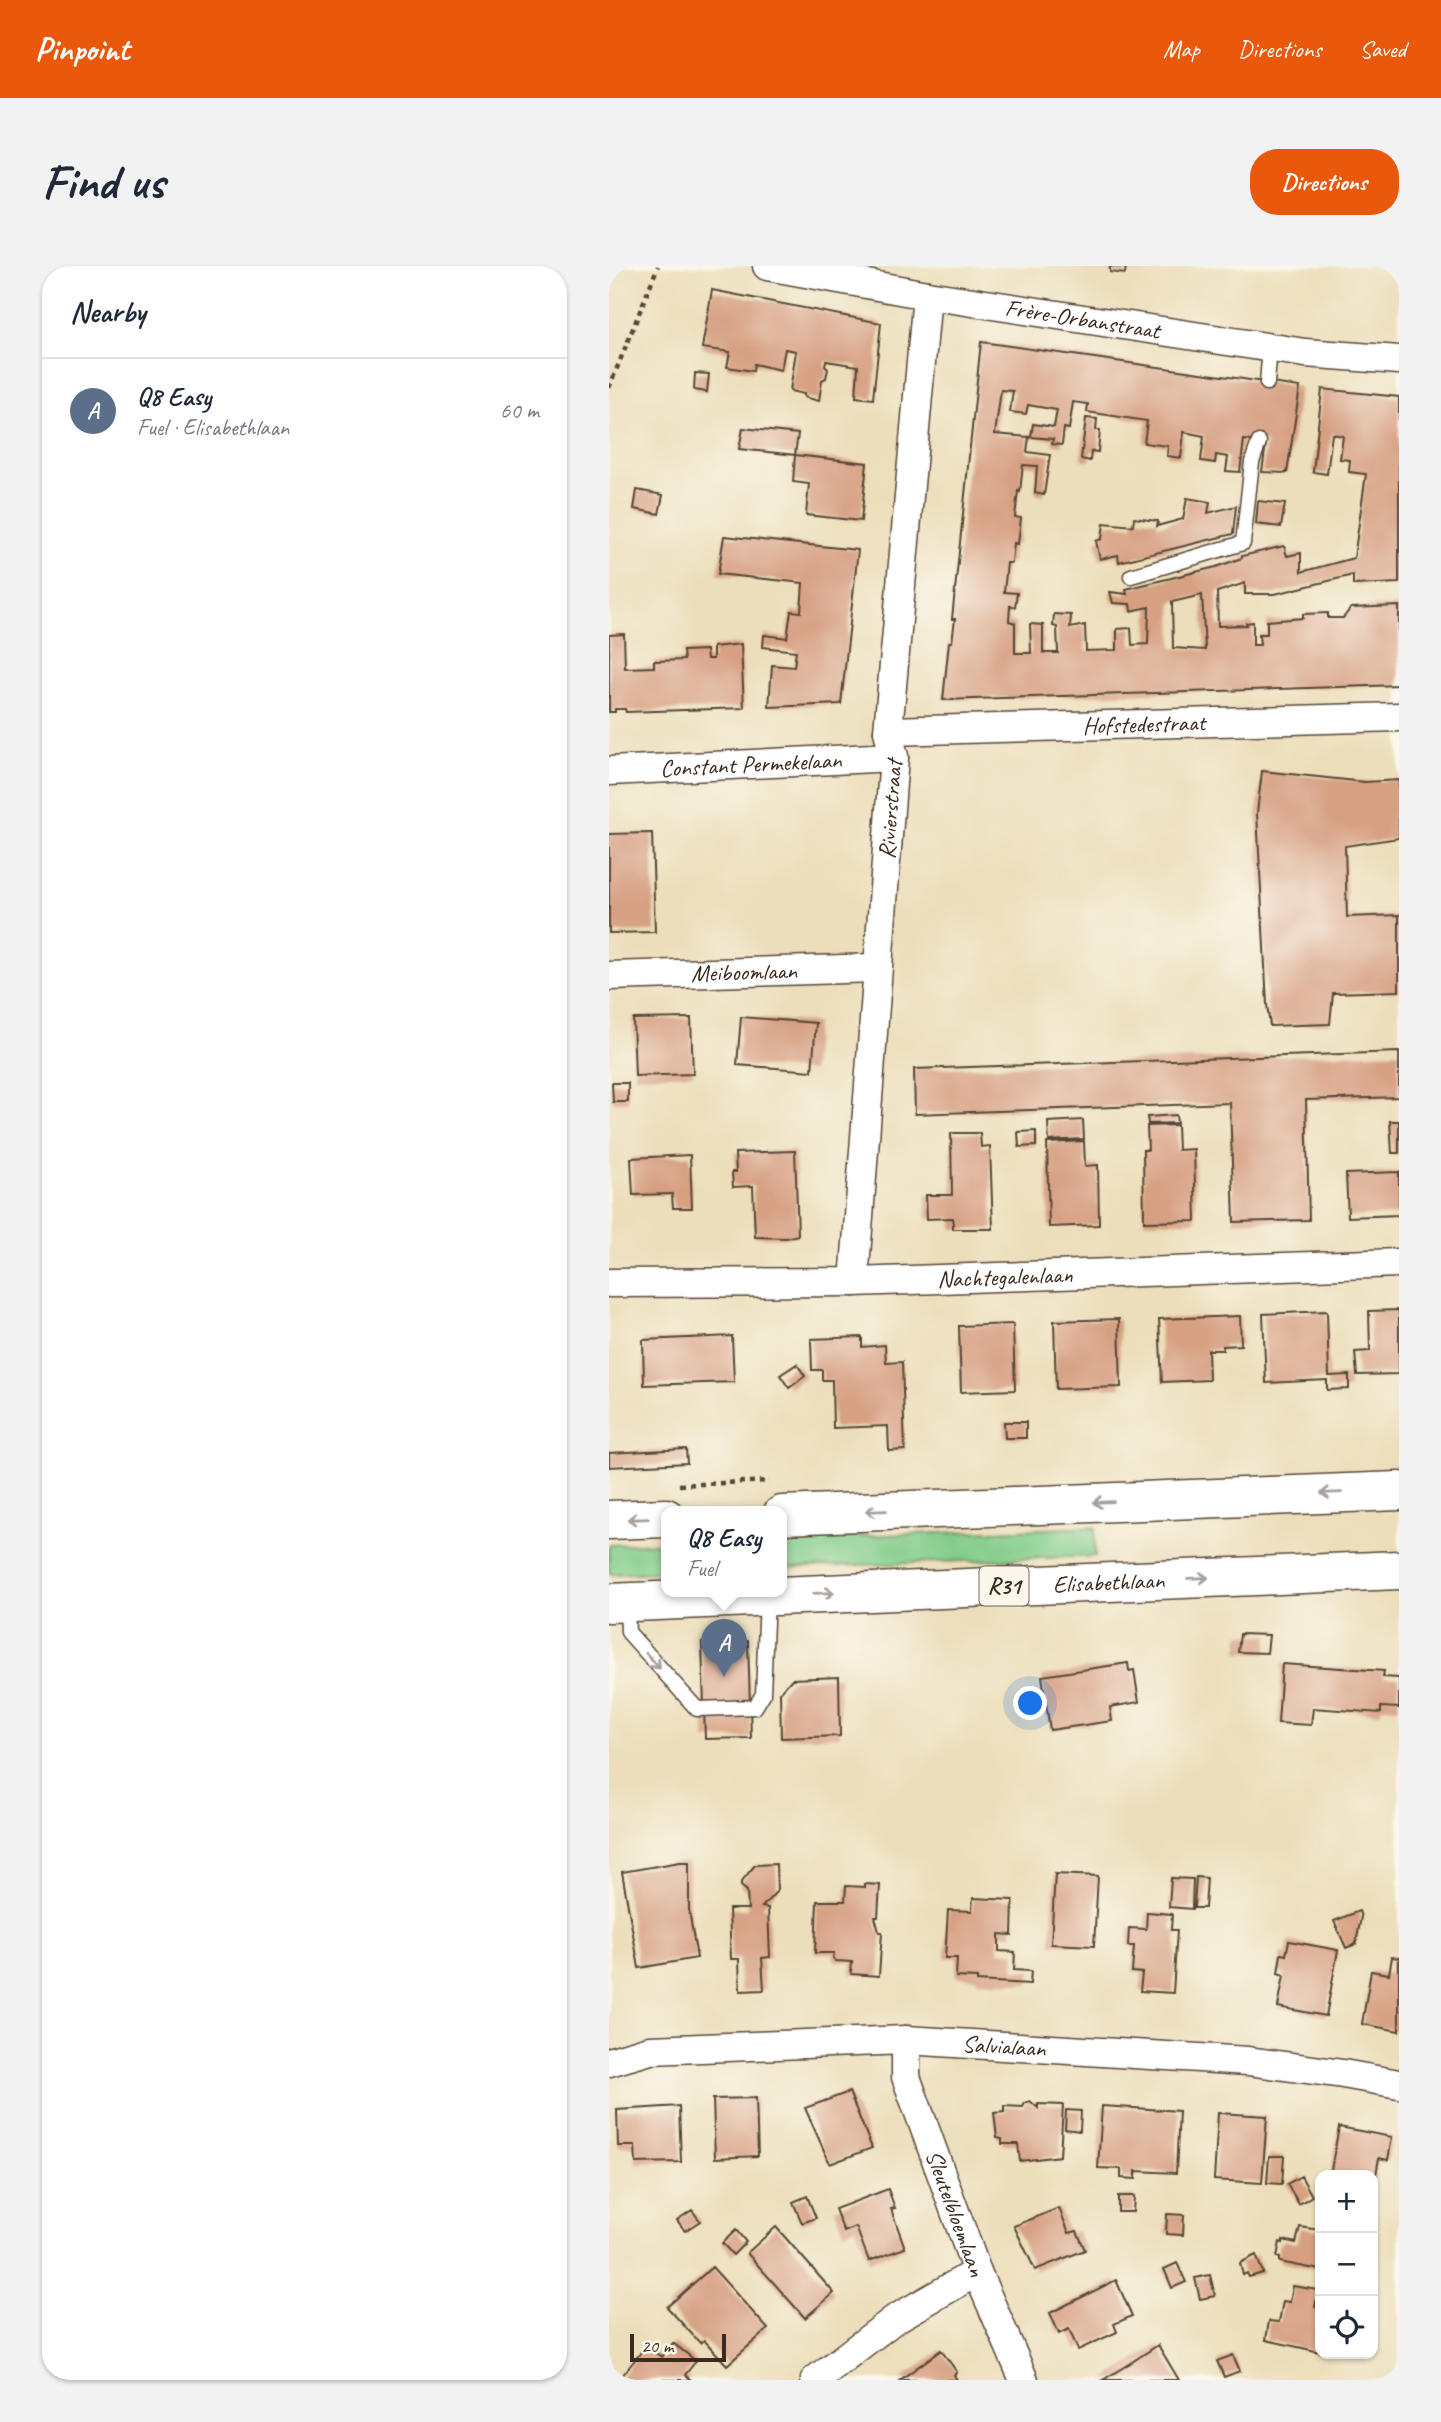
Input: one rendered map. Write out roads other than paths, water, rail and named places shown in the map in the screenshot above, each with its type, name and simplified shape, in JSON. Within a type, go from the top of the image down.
[{"type":"main road","points":[[787,1514],[1399,1491]]},
{"type":"main road","points":[[609,1520],[661,1518]]},
{"type":"main road","name":"Elisabethlaan","points":[[787,1594],[1399,1570]]},
{"type":"main road","name":"Elisabethlaan","points":[[618,1603],[730,1597]]},
{"type":"street","name":"Frère-Orbanstraat","points":[[767,266],[927,295],[1305,353],[1399,360]]},
{"type":"street","name":"Rivierstraat","points":[[854,1282],[891,744],[927,295]]},
{"type":"street","name":"Hofstedestraat","points":[[891,744],[1399,717]]},
{"type":"street","name":"Constant Permekelaan","points":[[609,771],[891,744]]},
{"type":"street","name":"Meiboomlaan","points":[[609,976],[877,968]]},
{"type":"street","name":"Nachtegalenlaan","points":[[609,1283],[854,1282],[1399,1263]]},
{"type":"street","name":"Salvialaan","points":[[609,2062],[650,2050],[906,2040],[1248,2062],[1399,2084]]},
{"type":"street","name":"Sleutelbloemlaan","points":[[906,2040],[906,2077],[977,2272],[1024,2380]]},
{"type":"street","points":[[815,2380],[895,2319],[977,2272]]},
{"type":"lane","points":[[1267,383],[1270,347]]},
{"type":"lane","points":[[1131,576],[1243,543],[1252,462],[1259,442]]},
{"type":"lane","points":[[618,1603],[628,1632],[697,1709],[727,1710],[755,1707],[763,1694],[767,1597]]},
{"type":"place","name":"Q8 Easy","points":[[724,1677]]}]
